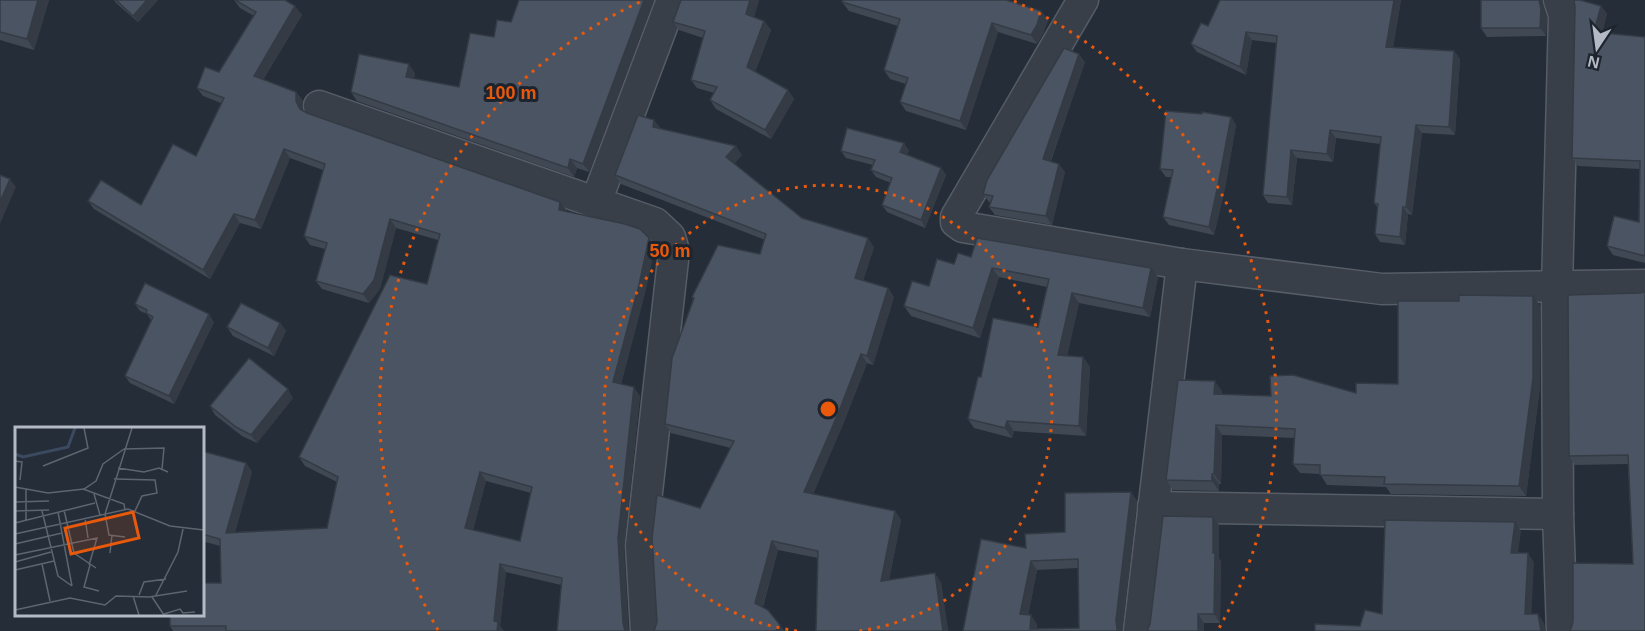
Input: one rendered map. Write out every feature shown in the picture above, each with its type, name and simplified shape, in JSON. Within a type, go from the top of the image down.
[{"type":"street","points":[[596,202],[672,0]]},
{"type":"street","points":[[1083,0],[956,217],[956,222],[963,227],[1182,264],[1382,289],[1645,285]]},
{"type":"street","points":[[1559,0],[1564,15],[1557,287],[1558,514],[1562,631]]},
{"type":"street","points":[[319,106],[655,223],[670,237],[674,251],[641,546],[646,631]]},
{"type":"street","points":[[1139,631],[1182,264]]},
{"type":"street","points":[[1153,507],[1558,514]]},
{"type":"building","points":[[0,0],[38,0],[27,39],[0,32]]},
{"type":"building","points":[[116,0],[147,0],[133,16]]},
{"type":"building","points":[[235,0],[285,0],[295,6],[254,76],[296,92],[296,101],[300,109],[560,202],[559,210],[640,229],[649,238],[613,382],[634,387],[618,538],[625,631],[557,631],[562,578],[500,564],[494,621],[498,622],[497,631],[226,631],[226,626],[170,626],[170,616],[204,616],[204,583],[221,583],[220,539],[204,535],[204,452],[246,463],[226,533],[327,528],[338,477],[299,457],[390,275],[427,284],[440,234],[390,219],[374,280],[363,294],[316,281],[327,243],[304,236],[325,164],[284,149],[255,220],[234,214],[203,270],[88,201],[101,180],[141,205],[173,144],[196,156],[224,98],[197,88],[205,67],[219,72],[256,12]],"holes":[[[480,472],[532,487],[520,541],[465,528]]]},
{"type":"building","points":[[519,0],[644,0],[583,164],[570,159],[568,168],[351,92],[359,54],[409,64],[406,77],[459,87],[470,33],[494,37],[497,20],[511,22]]},
{"type":"building","points":[[681,0],[750,0],[746,14],[764,21],[747,67],[788,90],[765,130],[710,100],[717,87],[691,80],[705,31],[673,22]]},
{"type":"building","points":[[843,0],[1006,0],[1041,11],[1031,35],[992,23],[960,121],[900,102],[908,78],[884,70],[900,19],[842,2]]},
{"type":"building","points":[[1220,0],[1394,0],[1386,47],[1454,51],[1449,127],[1416,125],[1400,237],[1375,234],[1378,204],[1374,203],[1381,137],[1330,130],[1327,154],[1291,150],[1287,197],[1263,195],[1277,36],[1246,32],[1240,67],[1191,44],[1201,23],[1208,26]]},
{"type":"building","points":[[1481,0],[1539,0],[1540,28],[1481,28]]},
{"type":"building","points":[[1574,0],[1601,6],[1594,32],[1645,37],[1645,256],[1607,246],[1614,216],[1639,222],[1640,161],[1572,158]]},
{"type":"building","points":[[1064,48],[1079,54],[1043,159],[1059,164],[1046,216],[989,207],[993,196],[983,194],[987,180]]},
{"type":"building","points":[[1166,111],[1202,114],[1202,112],[1231,117],[1209,227],[1163,217],[1173,170],[1160,169]]},
{"type":"building","points":[[638,115],[654,120],[653,127],[736,146],[726,157],[802,218],[868,238],[855,278],[888,288],[867,356],[861,354],[804,492],[895,511],[881,581],[935,573],[943,631],[816,631],[818,551],[772,541],[755,603],[768,610],[780,625],[776,631],[654,631],[657,622],[652,538],[657,495],[700,508],[734,441],[665,424],[672,358],[694,298],[692,297],[718,245],[760,254],[766,234],[615,175]]},
{"type":"building","points":[[847,128],[904,143],[900,152],[941,168],[921,220],[882,205],[892,178],[871,170],[875,160],[841,151]]},
{"type":"building","points":[[0,175],[10,179],[0,202]]},
{"type":"building","points":[[977,238],[1151,268],[1143,308],[1072,293],[1058,355],[1083,357],[1079,426],[1007,421],[1005,428],[968,419],[978,377],[981,377],[993,318],[1038,327],[1049,279],[992,268],[973,328],[904,306],[912,281],[929,286],[937,259],[954,264],[958,253],[971,257]]},
{"type":"building","points":[[145,283],[209,314],[169,396],[125,376],[153,317],[146,313],[147,310],[135,304]]},
{"type":"building","points":[[1645,292],[1645,631],[1570,631],[1573,622],[1573,563],[1633,564],[1628,455],[1569,456],[1568,295]]},
{"type":"building","points":[[1459,295],[1533,296],[1533,378],[1519,486],[1384,484],[1385,477],[1320,475],[1320,465],[1293,464],[1295,429],[1216,425],[1212,481],[1166,480],[1178,380],[1215,381],[1214,394],[1271,396],[1270,376],[1293,375],[1356,393],[1356,383],[1398,384],[1398,301],[1459,301]]},
{"type":"building","points":[[241,303],[280,323],[268,348],[227,327]]},
{"type":"building","points":[[249,358],[288,389],[251,435],[236,427],[210,406]]},
{"type":"building","points":[[1131,492],[1116,620],[1118,631],[963,631],[981,539],[1026,548],[1025,534],[1065,532],[1065,493]],"holes":[[[1078,559],[1079,628],[1030,629],[1031,615],[1020,614],[1031,561]]]},
{"type":"building","points":[[1163,516],[1213,517],[1214,614],[1198,614],[1198,631],[1147,631],[1150,624]]},
{"type":"building","points":[[1383,520],[1515,522],[1511,553],[1528,553],[1525,614],[1538,614],[1541,631],[1315,631],[1315,624],[1360,626],[1365,610],[1382,614],[1385,521]]}]
